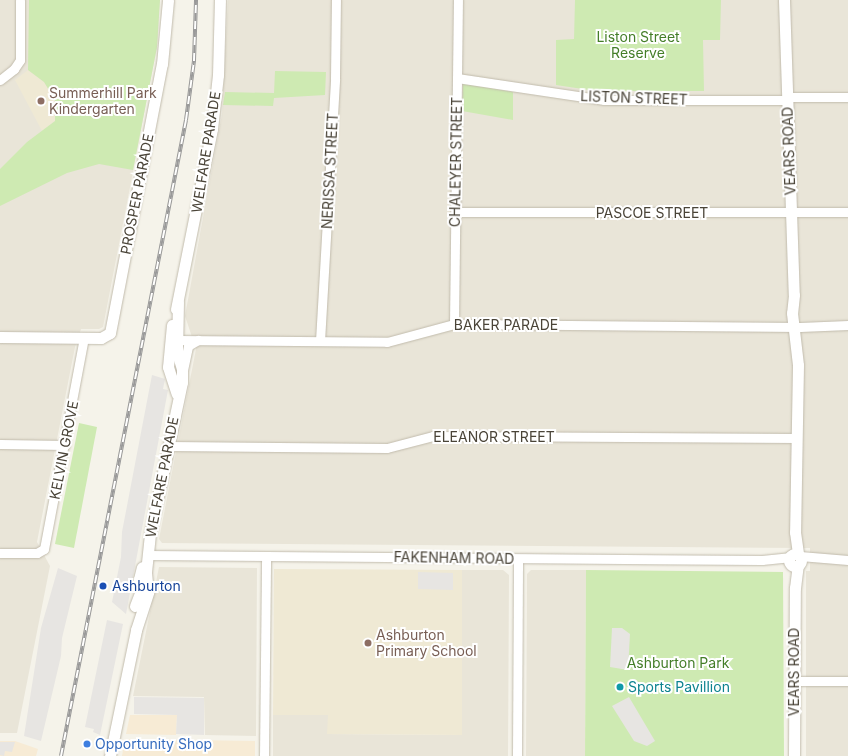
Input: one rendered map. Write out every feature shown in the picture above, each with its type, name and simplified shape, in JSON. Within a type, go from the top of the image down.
[{"type":"street","points":[[0,80],[17,66],[20,55],[20,0]]},
{"type":"street","name":"PROSPER PARADE","points":[[84,338],[105,337],[111,331],[162,64],[168,0]]},
{"type":"street","name":"WELFARE PARADE","points":[[177,398],[176,386],[168,367],[174,340],[178,302],[212,129],[219,60],[220,0]]},
{"type":"street","name":"NERISSA STREET","points":[[320,341],[334,103],[336,0]]},
{"type":"street","name":"CHALEYER STREET","points":[[454,324],[458,0]]},
{"type":"street","name":"VEARS ROAD","points":[[785,2],[791,213],[798,365],[795,532],[794,756]]},
{"type":"street","name":"LISTON STREET","points":[[457,78],[598,100],[848,97]]},
{"type":"street","name":"PASCOE STREET","points":[[456,212],[848,212]]},
{"type":"street","name":"BAKER PARADE","points":[[174,340],[390,342],[454,324],[848,325]]},
{"type":"street","points":[[0,337],[84,338]]},
{"type":"street","name":"KELVIN GROVE","points":[[0,553],[40,553],[45,545],[84,338]]},
{"type":"street","name":"WELFARE PARADE","points":[[112,752],[136,630],[134,610],[143,595],[140,574],[147,555],[177,398],[183,374],[174,340]]},
{"type":"street","points":[[183,374],[188,346],[200,340]]},
{"type":"street","name":"ELEANOR STREET","points":[[168,446],[387,448],[433,436],[797,438]]},
{"type":"street","points":[[0,444],[65,445]]},
{"type":"street","name":"FAKENHAM ROAD","points":[[147,555],[518,559],[848,560]]},
{"type":"street","points":[[264,756],[266,557]]},
{"type":"street","points":[[517,756],[518,559]]},
{"type":"street","points":[[794,681],[848,681]]},
{"type":"shaded area","points":[[0,0],[160,0],[157,47],[103,327],[99,329],[81,329],[75,347],[37,542],[50,566],[17,733],[0,733]]},
{"type":"shaded area","points":[[228,0],[848,0],[848,756],[806,756],[806,571],[810,571],[810,548],[162,543],[159,539],[196,349],[185,316],[222,114]]},
{"type":"shaded area","name":"Summerhill Park Kindergarten","points":[[28,70],[44,82],[56,103],[55,121],[42,131],[15,80]]},
{"type":"shaded area","points":[[152,375],[165,379],[163,389],[168,390],[126,614],[112,602],[121,557],[122,532]]},
{"type":"shaded area","points":[[159,567],[257,568],[256,736],[205,735],[204,697],[133,696]]},
{"type":"shaded area","points":[[58,568],[77,576],[62,638],[61,656],[41,741],[24,736],[41,628]]},
{"type":"shaded area","name":"Ashburton Primary School","points":[[274,569],[462,570],[462,735],[327,734],[328,715],[273,715]]},
{"type":"shaded area","points":[[462,570],[503,570],[509,575],[508,756],[273,756],[273,715],[328,715],[328,734],[462,735]]},
{"type":"shaded area","points":[[531,570],[586,570],[585,756],[526,756],[527,574]]},
{"type":"shaded area","points":[[418,572],[453,573],[453,590],[418,589]]},
{"type":"shaded area","points":[[107,620],[123,624],[100,735],[93,732],[94,729],[85,727]]},
{"type":"shaded area","points":[[612,628],[622,628],[630,634],[628,670],[610,667]]},
{"type":"shaded area","points":[[134,697],[204,698],[204,735],[176,734],[177,715],[134,714]]},
{"type":"shaded area","points":[[629,697],[655,741],[647,746],[634,741],[612,706]]},
{"type":"shaded area","points":[[130,715],[177,715],[176,735],[126,734]]},
{"type":"shaded area","points":[[125,739],[255,741],[255,756],[122,756]]},
{"type":"shaded area","points":[[0,741],[15,741],[38,749],[36,756],[0,756]]},
{"type":"shaded area","points":[[0,742],[15,742],[12,752],[5,751],[4,756],[0,755]]},
{"type":"green space","points":[[29,0],[160,0],[157,47],[133,170],[99,164],[67,173],[0,206],[0,169],[27,142],[55,121],[55,100],[44,82],[28,70]]},
{"type":"green space","name":"Liston Street Reserve","points":[[575,0],[721,0],[720,40],[703,40],[704,91],[596,91],[556,85],[556,40],[574,39]]},
{"type":"green space","points":[[275,71],[326,72],[325,95],[274,98],[273,106],[223,105],[225,92],[274,93]]},
{"type":"green space","points":[[463,83],[513,92],[513,120],[462,111]]},
{"type":"green space","points":[[79,423],[97,427],[74,548],[55,544]]},
{"type":"green space","name":"Ashburton Park","points":[[586,570],[783,572],[784,756],[585,756]]},
{"type":"railway","points":[[61,756],[186,120],[194,61],[196,0]]},
{"type":"place","name":"Summerhill Park Kindergarten","points":[[41,101]]},
{"type":"place","name":"Ashburton","points":[[103,586]]},
{"type":"place","name":"Ashburton Primary School","points":[[368,643]]},
{"type":"place","name":"Sports Pavillion","points":[[620,687]]},
{"type":"place","name":"Opportunity Shop","points":[[87,744]]}]
